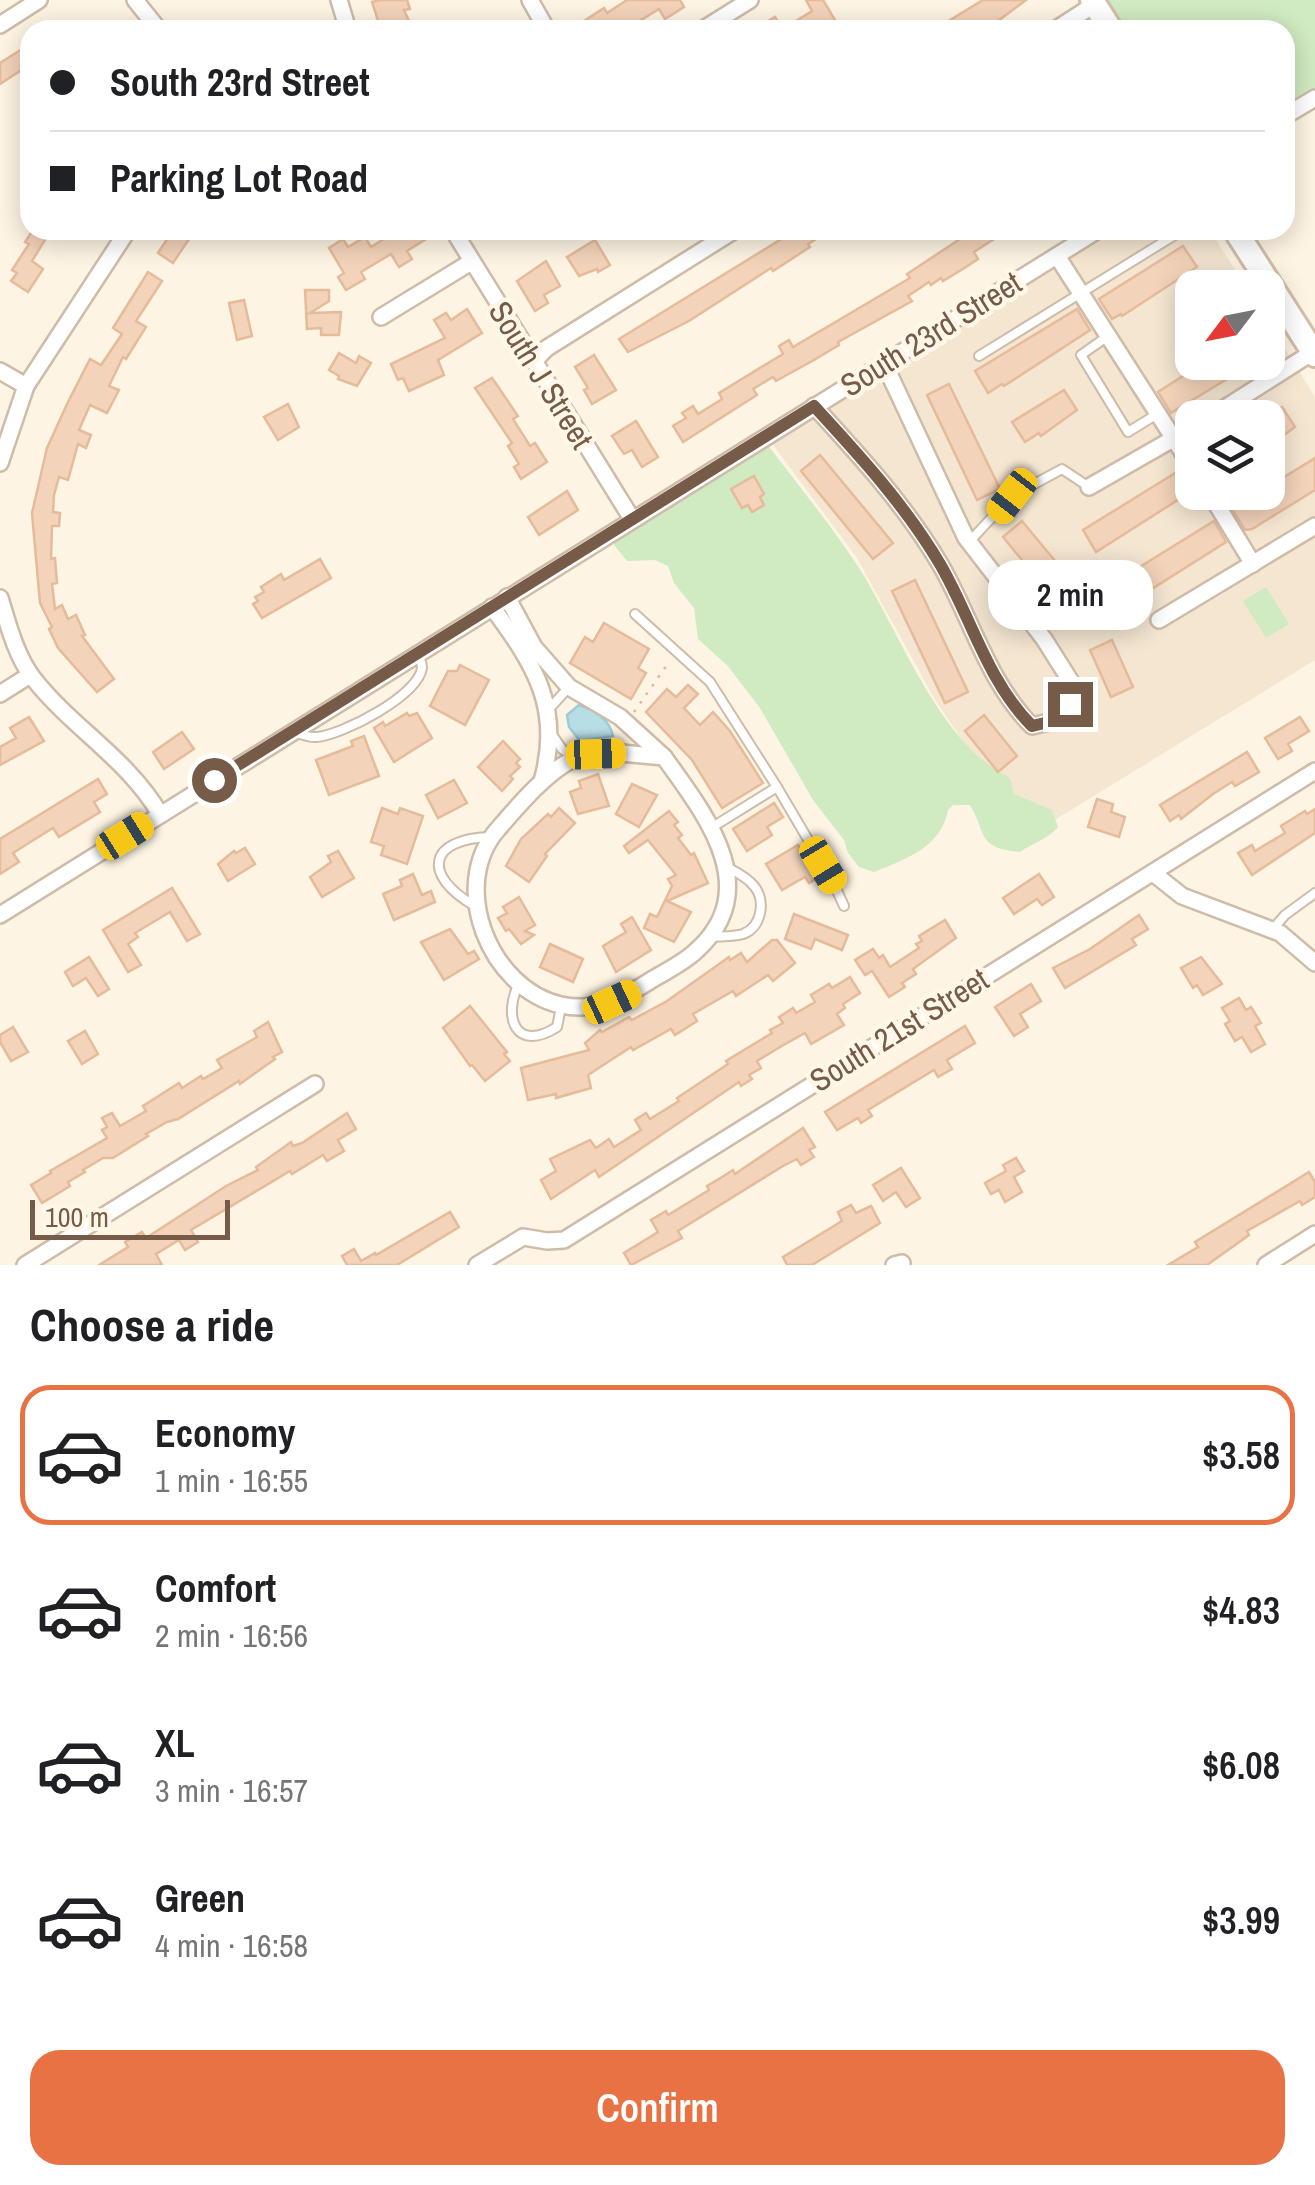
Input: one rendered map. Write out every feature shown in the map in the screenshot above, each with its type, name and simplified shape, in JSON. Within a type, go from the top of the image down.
[{"type":"street","points":[[135,0],[151,20]]},
{"type":"street","points":[[718,20],[750,0]]},
{"type":"street","points":[[0,25],[36,1]]},
{"type":"street","points":[[1069,20],[1094,2]]},
{"type":"street","points":[[0,463],[26,386],[121,240]]},
{"type":"street","name":"South J Street","points":[[459,240],[632,519]]},
{"type":"street","points":[[534,361],[546,348],[719,240]]},
{"type":"street","name":"South 23rd Street","points":[[0,914],[1082,240]]},
{"type":"street","points":[[1238,400],[1314,353],[1241,240]]},
{"type":"street","points":[[1057,256],[1175,439],[1089,486]]},
{"type":"street","points":[[381,317],[471,262]]},
{"type":"street","points":[[814,406],[894,493],[941,566],[991,670],[1019,713],[1032,726],[1049,722],[1070,704],[1073,685],[1044,639],[969,542],[884,363]]},
{"type":"street","points":[[0,371],[26,386]]},
{"type":"street","points":[[1220,510],[1253,564]]},
{"type":"street","points":[[1159,620],[1315,526]]},
{"type":"street","points":[[506,597],[534,646],[569,687],[620,716],[664,757],[711,828],[727,866],[726,904],[710,936],[690,956],[612,1002],[595,1006],[562,1005],[532,993],[519,983],[488,938],[476,907],[477,870],[492,837],[540,784],[576,758],[621,753],[664,757]]},
{"type":"street","points":[[0,598],[30,675],[68,718],[126,768],[160,814]]},
{"type":"street","points":[[492,606],[542,687],[549,708],[549,756],[540,784]]},
{"type":"street","points":[[0,694],[30,675]]},
{"type":"street","name":"South 21st Street","points":[[477,1265],[523,1237],[564,1240],[1315,771]]},
{"type":"street","points":[[1153,872],[1182,896],[1273,929],[1315,963]]},
{"type":"street","points":[[25,1265],[316,1084]]},
{"type":"street","points":[[1266,1265],[1315,1234]]},
{"type":"lane","points":[[978,356],[1167,240]]},
{"type":"lane","points":[[1108,336],[1081,355],[1128,432],[1158,413]]},
{"type":"lane","points":[[969,542],[1012,496],[1051,474],[1062,469],[1089,486]]},
{"type":"lane","points":[[635,614],[710,682],[834,882],[844,906]]},
{"type":"lane","points":[[294,732],[321,737],[369,716],[401,696],[414,685],[421,671],[418,653]]},
{"type":"lane","points":[[549,708],[569,687]]},
{"type":"lane","points":[[551,733],[562,749],[576,758]]},
{"type":"lane","points":[[711,828],[777,787]]},
{"type":"lane","points":[[476,907],[446,886],[439,872],[440,856],[450,844],[466,837],[492,837]]},
{"type":"lane","points":[[710,936],[742,934],[754,928],[760,914],[761,898],[754,886],[727,866]]},
{"type":"lane","points":[[1273,929],[1315,892]]},
{"type":"lane","points":[[519,983],[510,1002],[518,1032],[530,1037],[546,1034],[557,1027],[562,1005]]},
{"type":"path","points":[[634,712],[675,652]]},
{"type":"shaded area","points":[[1097,240],[1216,240],[1235,270],[1175,270],[1175,380],[1285,380],[1285,349],[1315,397],[1315,660],[1027,837],[934,698],[857,558],[771,442]]},
{"type":"green space","points":[[1107,0],[1315,0],[1315,90],[1295,102],[1295,20],[1119,20]]},
{"type":"green space","points":[[767,444],[859,568],[923,684],[962,740],[1010,778],[1014,794],[1052,810],[1058,827],[1050,835],[1020,852],[996,847],[985,838],[970,805],[953,805],[938,834],[920,850],[874,872],[859,867],[813,800],[760,708],[727,665],[698,639],[694,608],[674,583],[668,566],[655,560],[627,561],[614,545],[617,537]]},
{"type":"green space","points":[[1266,587],[1289,624],[1266,638],[1243,601]]},
{"type":"water","points":[[579,705],[600,716],[613,736],[580,741],[569,727],[567,715]]},
{"type":"building","points":[[407,0],[410,9],[404,10],[408,20],[378,20],[372,2]]},
{"type":"building","points":[[627,0],[680,0],[684,7],[665,19],[659,9],[641,20],[585,20],[604,8],[607,13]]},
{"type":"building","points":[[806,0],[823,0],[835,20],[798,20],[812,11]]},
{"type":"building","points":[[983,0],[1026,0],[999,20],[950,20]]},
{"type":"building","points":[[20,50],[20,71],[0,84],[0,63]]},
{"type":"building","points":[[45,240],[32,261],[43,269],[28,292],[11,281],[17,273],[12,270],[29,244],[25,242]]},
{"type":"building","points":[[166,240],[188,240],[173,263],[158,253]]},
{"type":"building","points":[[341,240],[348,247],[367,240],[371,247],[382,240],[424,240],[407,251],[412,259],[399,267],[391,254],[361,272],[365,279],[346,290],[338,277],[344,273],[329,248]]},
{"type":"building","points":[[595,240],[610,265],[579,276],[567,257]]},
{"type":"building","points":[[780,240],[814,240],[808,244],[810,247],[773,271],[771,268],[689,321],[628,352],[619,339]]},
{"type":"building","points":[[958,240],[993,240],[974,252],[978,259],[966,267],[943,281],[941,278],[931,285],[929,282],[908,296],[912,301],[838,342],[814,360],[753,389],[757,395],[683,442],[673,426],[686,418],[682,413],[693,406],[698,414],[722,399],[719,393],[783,354],[779,346],[789,340],[793,347],[910,278],[907,274]]},
{"type":"building","points":[[1183,246],[1197,267],[1175,270],[1175,281],[1122,316],[1112,319],[1099,299]]},
{"type":"building","points":[[546,261],[560,286],[544,295],[548,303],[535,311],[517,281]]},
{"type":"building","points":[[148,272],[162,281],[136,321],[146,327],[126,359],[123,357],[109,386],[119,390],[107,413],[90,405],[79,430],[91,435],[86,448],[78,444],[68,480],[59,477],[54,495],[53,512],[60,513],[59,526],[52,526],[55,609],[62,605],[68,619],[76,615],[85,635],[82,636],[114,679],[97,692],[58,648],[49,629],[52,627],[40,603],[32,513],[47,448],[68,402],[90,359],[101,365],[122,334],[113,328]]},
{"type":"building","points":[[305,290],[329,290],[329,301],[310,313],[341,312],[339,335],[321,335],[321,328],[307,329]]},
{"type":"building","points":[[244,300],[252,336],[237,340],[229,303]]},
{"type":"building","points":[[467,309],[482,333],[438,360],[444,375],[409,391],[403,378],[398,380],[391,364],[445,338],[434,320],[446,313],[451,320]]},
{"type":"building","points":[[1077,309],[1090,330],[988,393],[975,371]]},
{"type":"building","points":[[339,353],[356,363],[359,356],[371,363],[357,386],[338,379],[329,370]]},
{"type":"building","points":[[594,355],[616,390],[592,404],[584,390],[588,388],[575,367]]},
{"type":"building","points":[[492,378],[518,416],[513,419],[530,446],[535,443],[547,462],[521,479],[514,467],[519,464],[508,446],[512,443],[475,388]]},
{"type":"building","points":[[1177,380],[1225,380],[1192,400],[1175,400],[1175,411],[1171,413],[1158,392]]},
{"type":"building","points":[[949,384],[1000,489],[977,500],[927,395]]},
{"type":"building","points":[[1064,390],[1077,410],[1041,436],[1039,433],[1025,442],[1012,422]]},
{"type":"building","points":[[288,404],[299,427],[278,440],[264,417]]},
{"type":"building","points":[[1285,412],[1295,427],[1285,434]]},
{"type":"building","points":[[636,421],[658,457],[642,467],[632,450],[624,454],[612,436]]},
{"type":"building","points":[[820,455],[893,543],[873,559],[801,471]]},
{"type":"building","points":[[1315,458],[1315,490],[1285,509],[1285,477]]},
{"type":"building","points":[[1175,473],[1175,502],[1096,552],[1083,530]]},
{"type":"building","points":[[754,476],[764,494],[760,497],[764,505],[752,512],[748,505],[742,508],[731,489]]},
{"type":"building","points":[[567,491],[578,510],[539,535],[528,517]]},
{"type":"building","points":[[1233,510],[1283,510],[1252,529],[1245,530]]},
{"type":"building","points":[[1022,521],[1095,609],[1075,625],[1003,537]]},
{"type":"building","points":[[1214,521],[1226,542],[1128,604],[1114,583]]},
{"type":"building","points":[[320,559],[331,578],[262,618],[253,604],[258,601],[255,597],[264,592],[261,587],[281,574],[284,580]]},
{"type":"building","points":[[915,580],[968,692],[945,703],[892,591]]},
{"type":"building","points":[[604,623],[649,649],[638,668],[646,673],[631,699],[570,663],[585,637],[593,642]]},
{"type":"building","points":[[1112,640],[1133,687],[1111,697],[1090,650]]},
{"type":"building","points":[[460,665],[489,680],[465,725],[430,706],[448,671],[457,671]]},
{"type":"building","points":[[688,685],[698,694],[684,708],[700,725],[713,712],[763,783],[722,808],[692,760],[646,712],[667,689],[676,697]]},
{"type":"building","points":[[407,713],[417,713],[432,738],[394,762],[374,728]]},
{"type":"building","points":[[984,715],[1017,756],[998,772],[965,731]]},
{"type":"building","points":[[29,717],[44,741],[0,765],[0,747],[16,738],[10,728]]},
{"type":"building","points":[[1300,717],[1309,731],[1288,744],[1292,751],[1278,759],[1265,738]]},
{"type":"building","points":[[182,732],[194,749],[164,769],[153,752]]},
{"type":"building","points":[[364,736],[379,776],[329,795],[316,760],[353,746],[351,741]]},
{"type":"building","points":[[503,741],[520,759],[516,763],[520,767],[502,791],[478,767]]},
{"type":"building","points":[[1247,752],[1259,772],[1235,786],[1232,782],[1181,819],[1179,815],[1170,821],[1160,805]]},
{"type":"building","points":[[598,774],[609,806],[578,814],[570,792],[581,788],[579,781]]},
{"type":"building","points":[[98,779],[107,794],[94,802],[100,812],[59,837],[53,828],[32,841],[13,853],[19,862],[0,874],[0,839]]},
{"type":"building","points":[[454,780],[467,803],[438,818],[426,795]]},
{"type":"building","points":[[632,784],[657,795],[639,827],[616,814]]},
{"type":"building","points":[[1097,799],[1113,804],[1111,812],[1125,817],[1119,837],[1088,827]]},
{"type":"building","points":[[774,803],[783,817],[767,827],[772,835],[747,851],[733,829]]},
{"type":"building","points":[[382,808],[398,814],[400,808],[423,816],[407,864],[381,855],[384,846],[371,842]]},
{"type":"building","points":[[559,808],[575,823],[545,854],[529,882],[506,866],[521,839]]},
{"type":"building","points":[[1315,809],[1315,833],[1252,875],[1238,853],[1252,845],[1255,851],[1285,833],[1281,826]]},
{"type":"building","points":[[669,811],[678,822],[674,825],[682,835],[678,838],[691,855],[694,853],[708,883],[667,901],[691,912],[674,942],[644,928],[650,914],[657,917],[672,886],[668,879],[676,875],[648,840],[629,853],[624,846]]},
{"type":"building","points":[[798,845],[821,876],[809,883],[805,877],[782,890],[766,864]]},
{"type":"building","points":[[245,848],[255,864],[228,881],[218,864],[234,851]]},
{"type":"building","points":[[338,851],[354,878],[322,897],[310,877],[331,862],[328,856]]},
{"type":"building","points":[[413,874],[422,895],[431,891],[435,902],[394,920],[383,894],[402,886],[400,880]]},
{"type":"building","points":[[1039,874],[1054,897],[1042,905],[1037,899],[1014,914],[1003,898]]},
{"type":"building","points":[[172,888],[200,934],[187,941],[170,912],[135,933],[138,937],[128,944],[141,965],[128,972],[103,930]]},
{"type":"building","points":[[519,897],[535,925],[525,931],[534,935],[521,944],[498,918],[507,913],[503,907]]},
{"type":"building","points":[[794,914],[848,935],[842,950],[815,939],[811,949],[785,939]]},
{"type":"building","points":[[1139,915],[1148,929],[1132,939],[1136,945],[1065,988],[1053,968],[1090,949]]},
{"type":"building","points":[[632,917],[651,950],[616,972],[603,946],[626,932],[621,924]]},
{"type":"building","points":[[945,920],[956,938],[913,969],[916,974],[902,983],[905,987],[889,997],[872,971],[865,975],[855,960],[873,949],[879,958],[883,955],[890,967],[919,948],[919,936]]},
{"type":"building","points":[[450,929],[468,954],[474,951],[479,959],[444,980],[421,942]]},
{"type":"building","points":[[777,940],[795,963],[773,981],[768,975],[736,996],[733,991],[693,1014],[697,1021],[675,1035],[671,1029],[633,1050],[631,1047],[588,1075],[591,1088],[556,1098],[556,1094],[528,1100],[521,1068],[589,1050],[585,1043],[600,1030],[629,1017],[632,1020],[667,1001],[729,957],[730,960],[741,953],[747,962]]},
{"type":"building","points":[[550,944],[583,959],[573,982],[540,967]]},
{"type":"building","points":[[89,957],[109,989],[98,996],[86,978],[73,986],[65,972]]},
{"type":"building","points":[[1201,957],[1222,984],[1203,995],[1197,985],[1193,988],[1181,968]]},
{"type":"building","points":[[850,977],[860,993],[843,1004],[845,1008],[837,1014],[844,1025],[811,1044],[805,1033],[780,1047],[757,1061],[761,1068],[749,1075],[752,1079],[741,1086],[739,1082],[599,1177],[595,1170],[551,1199],[541,1180],[556,1171],[550,1159],[590,1140],[596,1148],[609,1139],[614,1147],[641,1130],[635,1120],[646,1113],[650,1119],[679,1101],[677,1098],[728,1064],[726,1061],[772,1033],[770,1030],[783,1023],[779,1017],[793,1008],[796,1013],[815,1002],[811,995]]},
{"type":"building","points":[[1031,984],[1041,1001],[1020,1014],[1028,1027],[1014,1036],[995,1007]]},
{"type":"building","points":[[1239,998],[1246,1010],[1251,1007],[1261,1023],[1255,1026],[1265,1044],[1251,1052],[1242,1037],[1235,1041],[1225,1024],[1230,1021],[1222,1008]]},
{"type":"building","points":[[470,1006],[510,1061],[485,1081],[443,1028]]},
{"type":"building","points":[[268,1022],[282,1052],[275,1059],[240,1084],[239,1081],[146,1134],[113,1158],[103,1158],[83,1170],[68,1182],[70,1186],[42,1203],[31,1185],[107,1138],[102,1118],[112,1113],[120,1126],[146,1111],[143,1106],[179,1083],[182,1088],[201,1076],[203,1079],[222,1068],[217,1060],[257,1037],[254,1031]]},
{"type":"building","points":[[965,1026],[975,1043],[947,1060],[952,1069],[938,1077],[934,1070],[868,1110],[872,1116],[861,1123],[858,1118],[837,1130],[825,1112]]},
{"type":"building","points":[[13,1027],[28,1052],[11,1061],[0,1035]]},
{"type":"building","points":[[85,1031],[98,1054],[82,1064],[68,1041]]},
{"type":"building","points":[[347,1113],[356,1129],[338,1140],[344,1151],[327,1161],[323,1155],[292,1174],[290,1171],[191,1230],[198,1242],[185,1250],[179,1240],[156,1254],[162,1265],[99,1265],[128,1247],[125,1242],[142,1232],[146,1238],[258,1170],[256,1167],[291,1142],[293,1146],[302,1143]]},
{"type":"building","points":[[803,1128],[815,1147],[809,1150],[814,1157],[801,1165],[797,1159],[783,1166],[678,1231],[682,1238],[631,1265],[624,1253],[658,1232],[651,1220],[666,1211],[668,1215],[709,1190],[707,1186],[733,1170],[735,1174]]},
{"type":"building","points":[[1016,1158],[1024,1171],[1014,1177],[1022,1192],[1005,1202],[999,1190],[991,1194],[985,1183],[1006,1171],[1003,1165]]},
{"type":"building","points":[[901,1168],[920,1198],[906,1207],[896,1192],[883,1201],[873,1185]]},
{"type":"building","points":[[1309,1172],[1315,1182],[1315,1197],[1302,1205],[1300,1201],[1247,1231],[1249,1235],[1207,1265],[1168,1265],[1198,1247],[1195,1242]]},
{"type":"building","points":[[851,1205],[856,1213],[871,1206],[880,1223],[812,1265],[787,1265],[783,1257],[842,1221],[838,1212]]},
{"type":"building","points":[[450,1212],[459,1227],[397,1265],[347,1265],[342,1256],[354,1249],[361,1261],[376,1255]]},
{"type":"route","points":[[214,780],[814,406],[894,493],[941,566],[991,670],[1019,713],[1032,726],[1049,722],[1070,704]]}]
